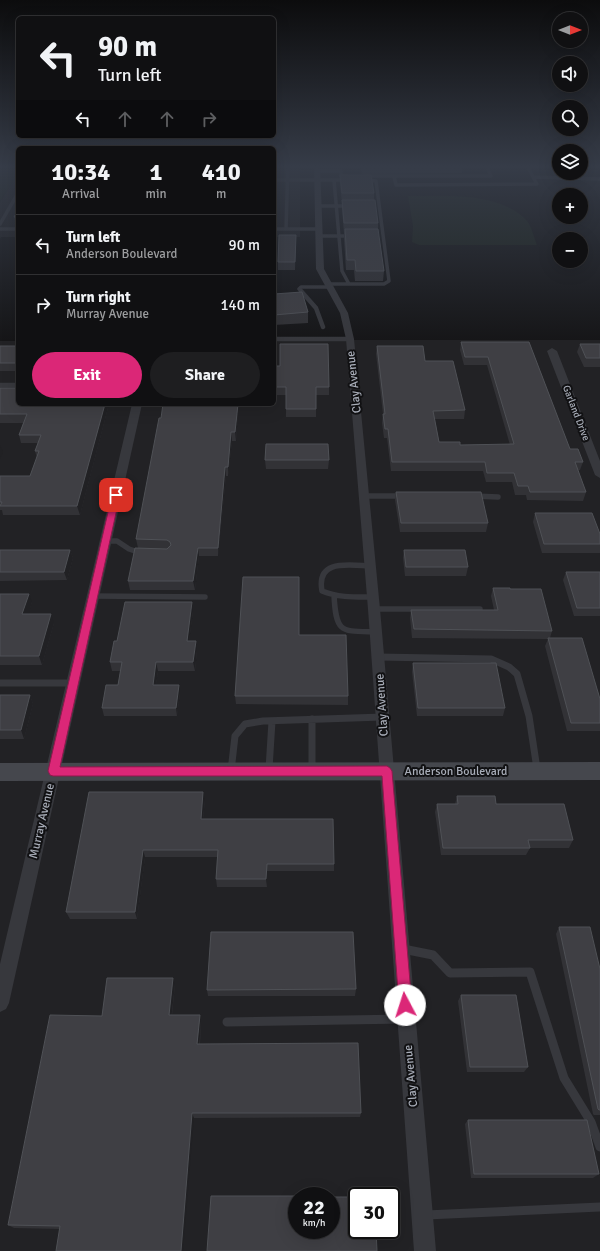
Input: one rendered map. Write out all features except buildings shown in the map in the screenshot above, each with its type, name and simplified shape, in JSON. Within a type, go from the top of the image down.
[{"type":"street","name":"Clay Avenue","points":[[318,223],[320,269],[344,313],[348,324],[350,338],[374,597],[425,1251]]},
{"type":"street","name":"Garland Drive","points":[[552,351],[600,475]]},
{"type":"street","name":"Murray Avenue","points":[[0,1003],[137,406]]},
{"type":"street","name":"Anderson Boulevard","points":[[0,772],[600,771]]},
{"type":"lane","points":[[286,223],[286,229]]},
{"type":"lane","points":[[337,223],[342,271],[349,284]]},
{"type":"lane","points":[[322,326],[316,308],[299,289],[301,287],[349,284],[384,284],[389,281],[381,223]]},
{"type":"lane","points":[[0,229],[16,229]]},
{"type":"lane","points":[[276,229],[338,236],[353,236]]},
{"type":"lane","points":[[376,236],[383,236]]},
{"type":"lane","points":[[276,339],[350,338]]},
{"type":"lane","points":[[0,385],[16,385]]},
{"type":"lane","points":[[365,496],[408,496]]},
{"type":"lane","points":[[468,496],[498,497]]},
{"type":"lane","points":[[106,541],[117,541],[129,549],[145,553]]},
{"type":"lane","points":[[370,566],[338,565],[326,570],[321,576],[319,583],[322,591],[334,595],[342,597],[374,597]]},
{"type":"lane","points":[[334,595],[337,621],[343,629],[346,631],[376,632]]},
{"type":"lane","points":[[93,596],[205,597]]},
{"type":"lane","points":[[374,609],[480,609]]},
{"type":"lane","points":[[378,657],[491,659],[509,667],[517,674],[529,716],[538,771]]},
{"type":"lane","points":[[0,683],[73,683]]},
{"type":"lane","points":[[231,771],[235,736],[245,724],[272,721],[383,717]]},
{"type":"lane","points":[[312,720],[312,771]]},
{"type":"lane","points":[[269,771],[272,721]]},
{"type":"lane","points":[[401,949],[433,956],[450,973],[530,972],[564,1078],[591,1122],[600,1147]]},
{"type":"lane","points":[[227,1022],[278,1022],[328,1019],[406,1019]]},
{"type":"lane","points":[[422,1216],[600,1207]]},
{"type":"shaded area","points":[[0,223],[16,223],[16,237],[1,237],[0,239]]},
{"type":"shaded area","points":[[276,223],[300,223],[300,237],[276,237]]},
{"type":"shaded area","points":[[413,223],[529,223],[537,245],[419,245],[412,242]]},
{"type":"shaded area","points":[[276,340],[600,340],[600,1251],[0,1251],[0,341],[16,341],[16,406],[276,406]]},
{"type":"route","points":[[116,495],[53,771],[387,771],[405,1005]]}]
